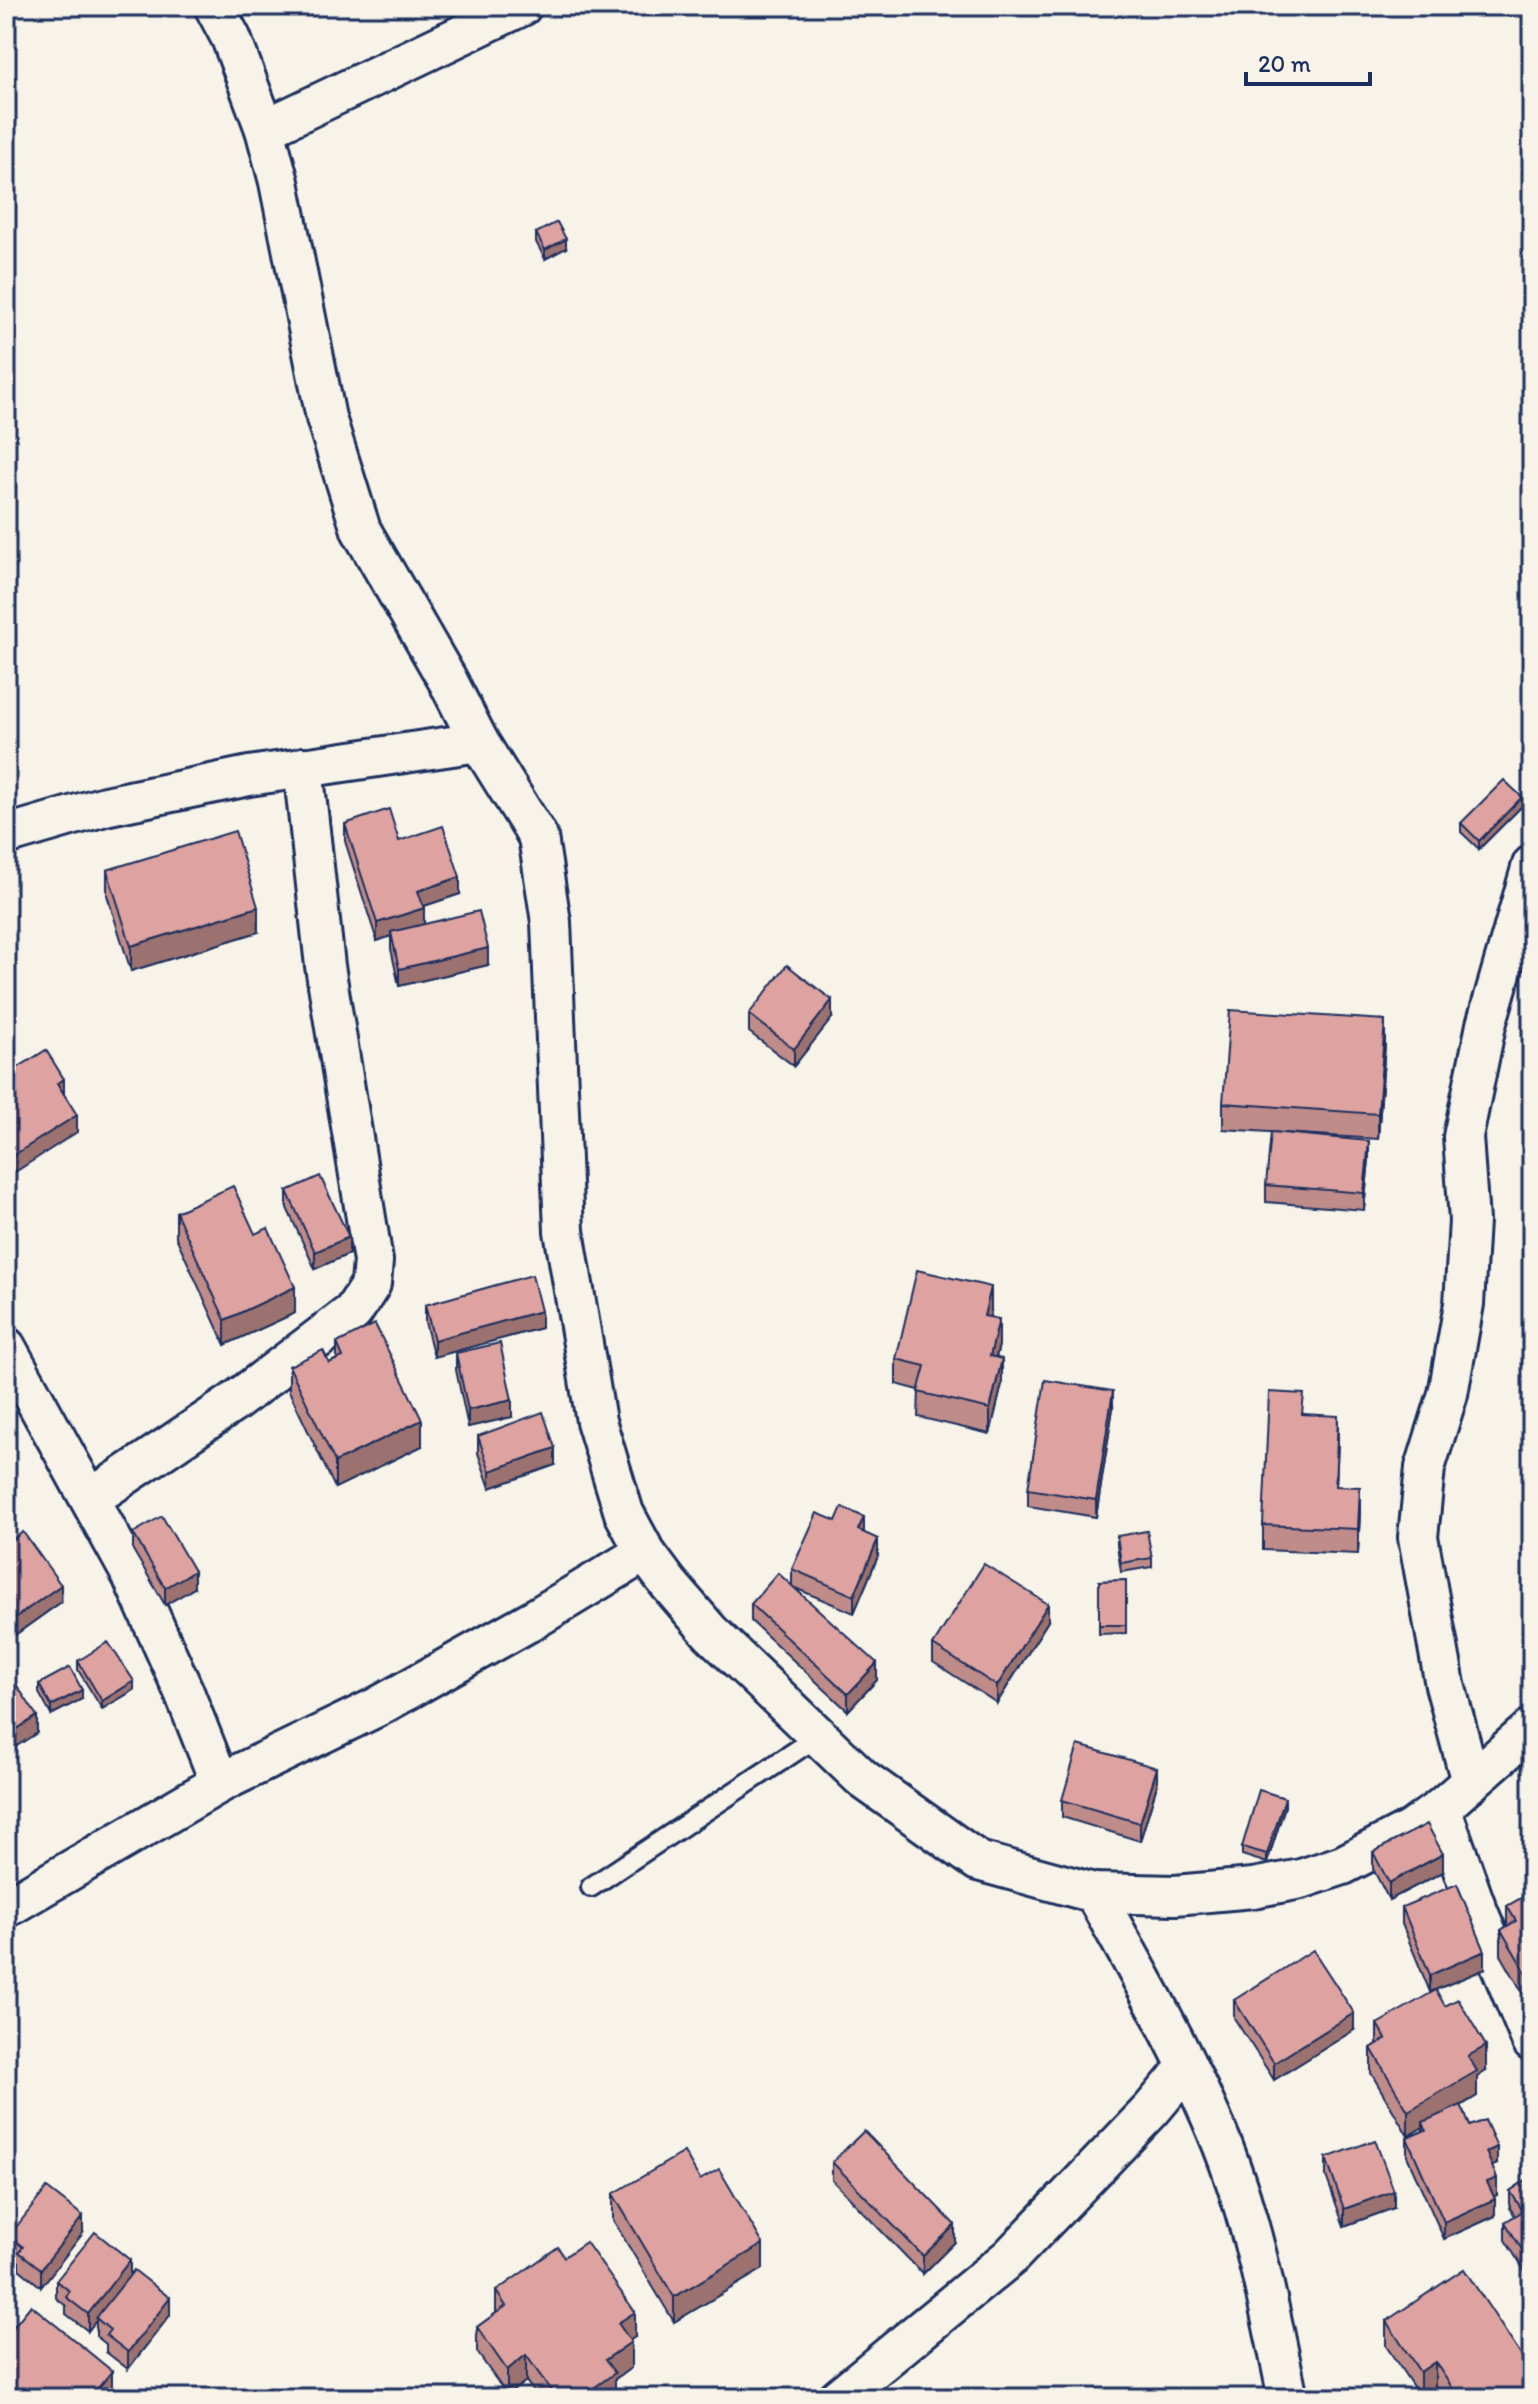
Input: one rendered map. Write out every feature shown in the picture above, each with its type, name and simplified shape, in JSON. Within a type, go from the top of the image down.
[{"type":"street","points":[[214,6],[231,38],[265,129],[279,182],[326,418],[361,530],[448,681],[479,742],[538,837],[551,922],[564,1231],[596,1421],[624,1513],[645,1552],[668,1583],[710,1632],[863,1779],[978,1861],[1094,1893],[1175,1895],[1253,1888],[1301,1879],[1343,1865],[1412,1829],[1441,1808],[1532,1728]]},
{"type":"street","points":[[265,129],[522,6]]},
{"type":"street","points":[[6,835],[105,806],[303,767],[479,742]]},
{"type":"street","points":[[90,1499],[233,1403],[353,1312],[371,1284],[373,1261],[325,966],[303,767]]},
{"type":"street","points":[[1471,1782],[1445,1685],[1418,1537],[1425,1468],[1448,1394],[1464,1304],[1469,1221],[1463,1137],[1486,1025],[1532,865]]},
{"type":"street","points":[[6,1347],[139,1591],[220,1783]]},
{"type":"street","points":[[6,1908],[220,1783],[377,1707],[536,1618],[645,1552]]},
{"type":"street","points":[[1441,1808],[1475,1904],[1532,2042]]},
{"type":"street","points":[[1094,1893],[1150,1992],[1222,2144],[1259,2262],[1288,2398]]},
{"type":"street","points":[[838,2398],[1010,2257],[1152,2109],[1187,2067]]},
{"type":"lane","points":[[591,1887],[817,1737]]},
{"type":"building","points":[[557,222],[566,239],[545,250],[536,233]]},
{"type":"building","points":[[1504,780],[1522,797],[1479,841],[1461,823]]},
{"type":"building","points":[[389,809],[399,841],[443,826],[460,877],[418,891],[424,908],[377,923],[345,824]]},
{"type":"building","points":[[235,831],[258,907],[131,946],[107,870]]},
{"type":"building","points":[[479,911],[488,948],[399,969],[391,932]]},
{"type":"building","points":[[787,965],[832,1000],[794,1049],[749,1014]]},
{"type":"building","points":[[1230,1010],[1385,1020],[1378,1114],[1223,1103]]},
{"type":"building","points":[[46,1050],[64,1079],[57,1083],[77,1115],[6,1160],[6,1075]]},
{"type":"building","points":[[1271,1132],[1369,1141],[1364,1193],[1266,1185]]},
{"type":"building","points":[[320,1176],[349,1237],[315,1252],[287,1191]]},
{"type":"building","points":[[233,1186],[255,1234],[268,1228],[295,1287],[225,1320],[176,1212]]},
{"type":"building","points":[[917,1270],[991,1287],[984,1316],[999,1319],[990,1356],[1002,1359],[990,1409],[918,1392],[925,1366],[896,1359]]},
{"type":"building","points":[[532,1275],[541,1311],[434,1340],[425,1305]]},
{"type":"building","points":[[375,1324],[422,1420],[335,1462],[289,1366],[323,1350],[329,1363],[343,1357],[337,1343]]},
{"type":"building","points":[[500,1343],[512,1400],[468,1410],[456,1353]]},
{"type":"building","points":[[1045,1380],[1113,1391],[1096,1500],[1028,1489]]},
{"type":"building","points":[[1269,1392],[1304,1394],[1302,1414],[1338,1416],[1335,1486],[1360,1487],[1358,1529],[1263,1525]]},
{"type":"building","points":[[543,1412],[555,1448],[490,1471],[478,1436]]},
{"type":"building","points":[[842,1507],[864,1517],[858,1530],[878,1539],[854,1596],[792,1569],[817,1513],[836,1521]]},
{"type":"building","points":[[162,1516],[194,1571],[165,1588],[133,1533]]},
{"type":"building","points":[[1147,1531],[1152,1558],[1121,1563],[1117,1536]]},
{"type":"building","points":[[23,1532],[61,1585],[12,1620],[6,1611],[6,1544]]},
{"type":"building","points":[[984,1564],[1048,1604],[997,1686],[933,1645]]},
{"type":"building","points":[[778,1573],[877,1663],[848,1694],[751,1604]]},
{"type":"building","points":[[1126,1580],[1126,1625],[1099,1625],[1099,1581]]},
{"type":"building","points":[[108,1642],[134,1681],[102,1701],[78,1661]]},
{"type":"building","points":[[70,1667],[82,1690],[51,1706],[39,1684]]},
{"type":"building","points":[[6,1669],[37,1716],[6,1736]]},
{"type":"building","points":[[1078,1745],[1157,1768],[1140,1823],[1062,1800]]},
{"type":"building","points":[[1259,1790],[1285,1798],[1267,1854],[1242,1847]]},
{"type":"building","points":[[1427,1824],[1443,1854],[1389,1883],[1373,1852]]},
{"type":"building","points":[[1457,1884],[1485,1951],[1430,1975],[1402,1907]]},
{"type":"building","points":[[1532,1892],[1532,1983],[1501,1930],[1516,1921],[1507,1906]]},
{"type":"building","points":[[1313,1950],[1354,2013],[1274,2063],[1234,2000]]},
{"type":"building","points":[[1436,1990],[1445,2006],[1458,1999],[1486,2046],[1468,2056],[1477,2071],[1408,2111],[1371,2048],[1386,2039],[1377,2024]]},
{"type":"building","points":[[1461,2105],[1470,2126],[1485,2120],[1497,2147],[1486,2152],[1497,2178],[1487,2182],[1495,2199],[1444,2222],[1407,2138],[1426,2130],[1423,2122]]},
{"type":"building","points":[[864,2131],[955,2225],[923,2256],[832,2162]]},
{"type":"building","points":[[1375,2140],[1394,2191],[1344,2209],[1326,2158]]},
{"type":"building","points":[[684,2152],[700,2180],[719,2169],[763,2244],[674,2297],[613,2194]]},
{"type":"building","points":[[1532,2176],[1532,2252],[1526,2256],[1505,2222],[1523,2211],[1510,2191]]},
{"type":"building","points":[[47,2188],[83,2216],[41,2269],[19,2252],[23,2247],[9,2236]]},
{"type":"building","points":[[95,2232],[130,2260],[88,2314],[66,2297],[70,2291],[56,2281]]},
{"type":"building","points":[[586,2242],[635,2312],[618,2323],[631,2342],[605,2360],[615,2373],[579,2398],[556,2398],[526,2355],[507,2370],[477,2327],[506,2306],[496,2291],[558,2247],[564,2257]]},
{"type":"building","points":[[1464,2269],[1532,2372],[1532,2398],[1459,2398],[1435,2362],[1420,2372],[1386,2321]]},
{"type":"building","points":[[134,2270],[170,2298],[128,2352],[106,2335],[110,2330],[96,2318]]},
{"type":"building","points":[[31,2305],[112,2371],[90,2398],[14,2398],[10,2395],[6,2398],[6,2336]]}]
